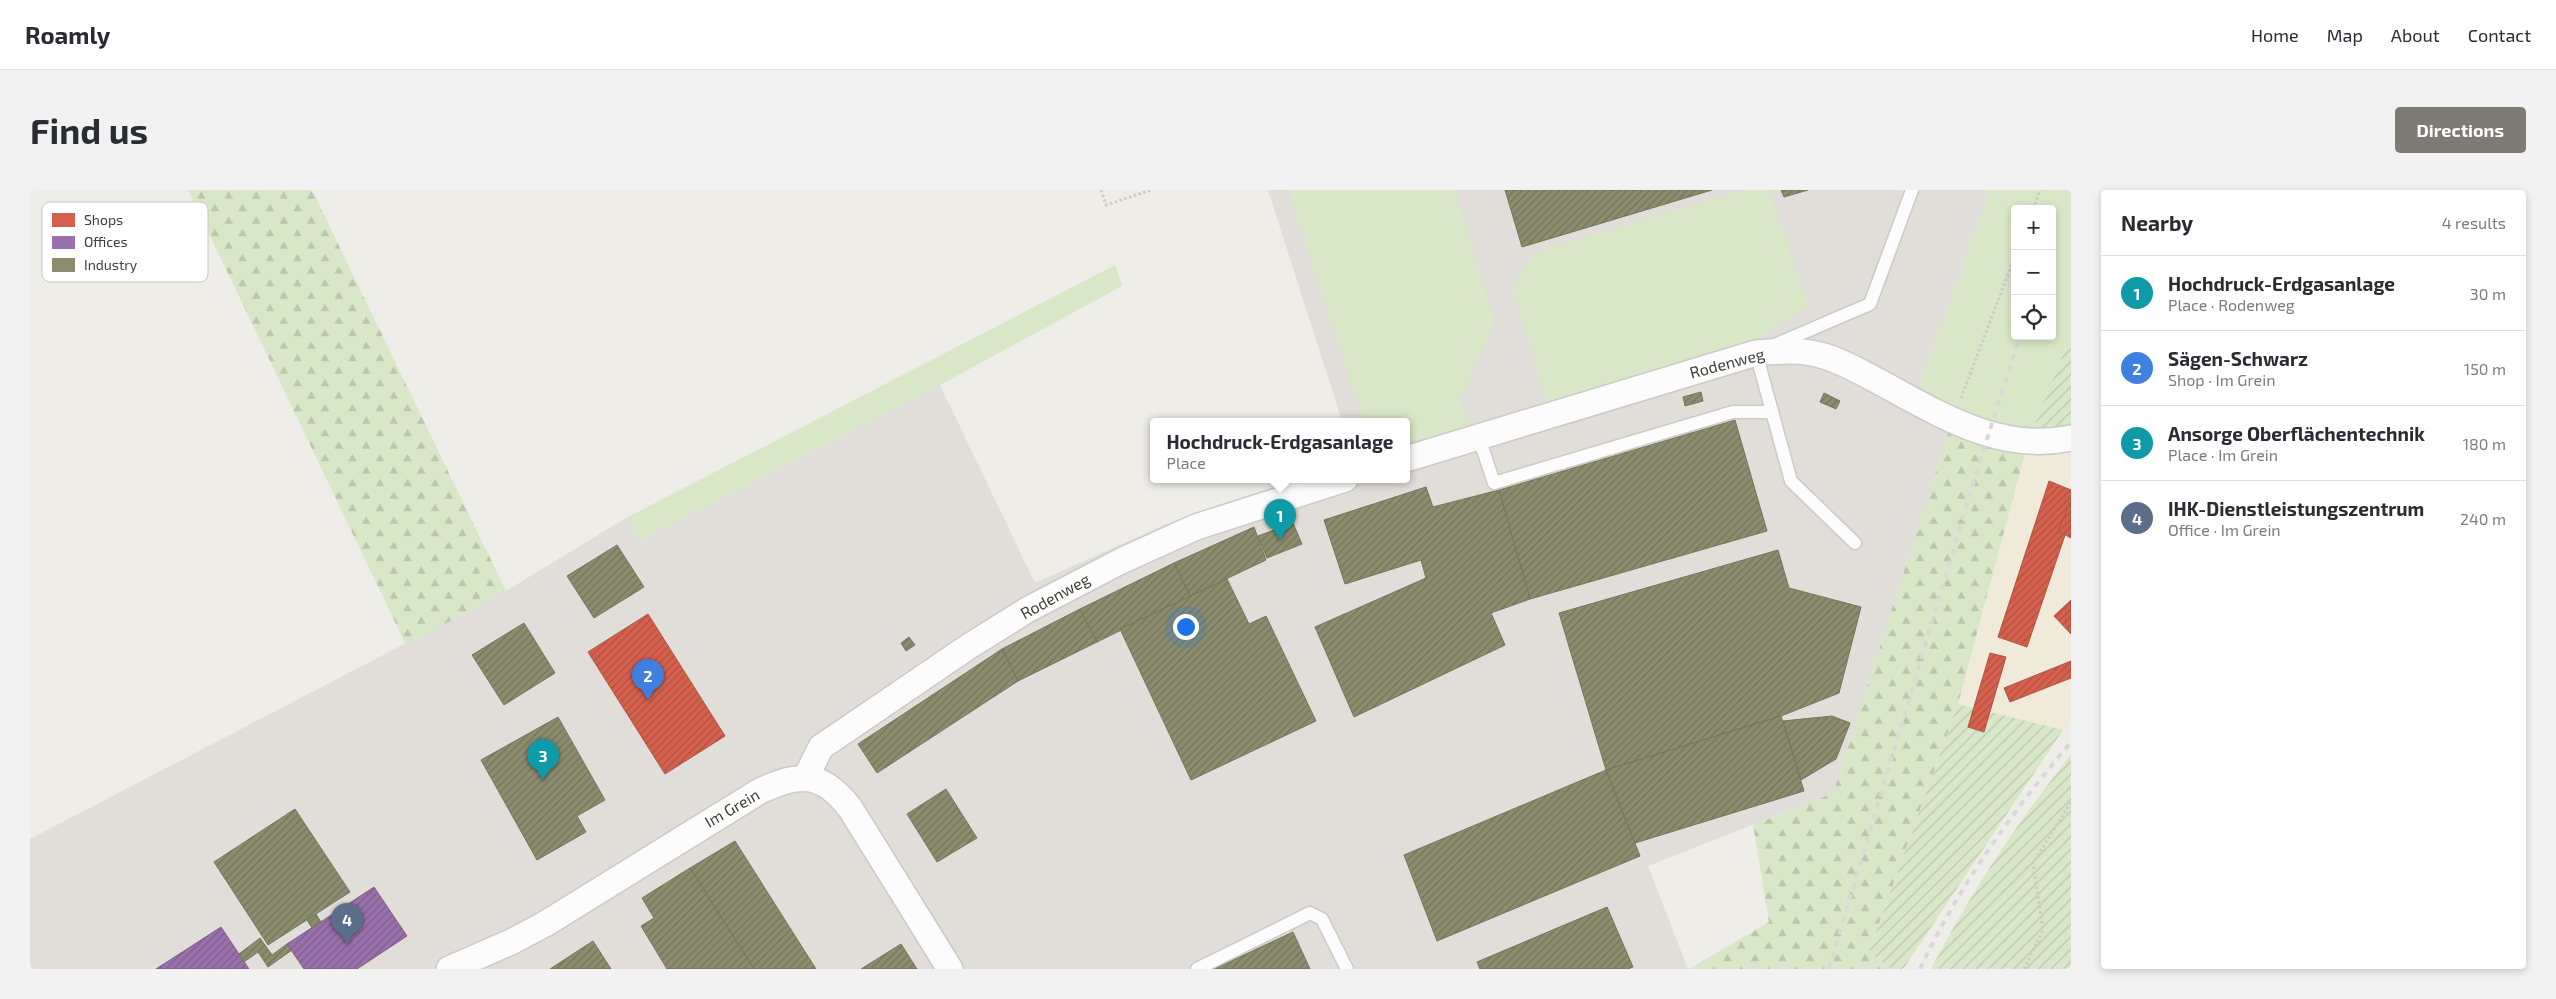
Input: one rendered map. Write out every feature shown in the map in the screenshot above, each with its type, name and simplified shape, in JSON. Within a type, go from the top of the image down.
[{"type":"street","name":"Rodenweg","points":[[1410,458],[1756,353],[1805,351],[1839,361],[1952,421],[1993,437],[2028,442],[2071,438]]},
{"type":"street","name":"Rodenweg","points":[[806,777],[822,747],[968,647],[1027,610],[1121,561],[1196,527],[1333,483]]},
{"type":"street","name":"Im Grein","points":[[449,969],[511,942],[545,924],[760,791],[776,784],[806,777]]},
{"type":"street","points":[[806,777],[834,790],[850,808],[950,969]]},
{"type":"lane","points":[[1856,543],[1791,481],[1756,353],[1870,304],[1912,190]]},
{"type":"lane","points":[[1479,438],[1494,483],[1733,412],[1772,412]]},
{"type":"lane","points":[[1197,969],[1310,913],[1322,919],[1347,969]]},
{"type":"path","points":[[1101,190],[1106,205],[1150,190]]},
{"type":"path","points":[[2034,205],[2040,190]]},
{"type":"path","points":[[1952,421],[2011,266]]},
{"type":"path","points":[[2024,969],[2043,930],[2033,863],[2071,802]]},
{"type":"shaded area","points":[[1268,190],[1990,190],[1914,400],[1952,421],[1833,793],[1648,866],[1688,969],[30,969],[30,839],[506,591],[626,518],[641,540],[940,385],[1035,583],[1171,522],[1289,483],[1410,483],[1410,418],[1341,418]]},
{"type":"shaded area","points":[[2071,438],[2071,722],[2063,730],[1958,704],[2028,442]]},
{"type":"green space","points":[[188,190],[312,190],[506,591],[406,645],[208,232],[208,202],[194,202]]},
{"type":"green space","points":[[1288,190],[1455,190],[1495,321],[1460,399],[1469,425],[1410,443],[1410,418],[1362,418]]},
{"type":"green space","points":[[1742,190],[1769,190],[1808,305],[1753,342],[1548,403],[1512,289],[1534,253]]},
{"type":"green space","points":[[1990,190],[2071,190],[2071,342],[2067,343],[2028,442],[1914,400]]},
{"type":"green space","points":[[1115,265],[1122,286],[940,385],[641,540],[626,518]]},
{"type":"green space","points":[[2071,342],[2071,428],[2028,442],[2067,343]]},
{"type":"green space","points":[[1952,421],[2028,442],[1958,704],[1869,952],[1891,969],[1689,969],[1769,922],[1753,825],[1833,793]]},
{"type":"green space","points":[[1958,704],[2063,730],[1903,969],[1891,969],[1869,952]]},
{"type":"green space","points":[[2071,754],[2071,969],[1931,969],[1962,913],[1996,858]]},
{"type":"building: Shops","points":[[2049,481],[2071,490],[2071,501],[2058,531],[2065,535],[2027,647],[1998,637]]},
{"type":"building: Shops","points":[[2071,501],[2071,538],[2058,531]]},
{"type":"building: Shops","points":[[2071,600],[2071,634],[2054,616]]},
{"type":"building: Shops","points":[[648,614],[725,736],[665,774],[588,652]]},
{"type":"building: Shops","points":[[1990,653],[2006,657],[1984,732],[1968,727]]},
{"type":"building: Shops","points":[[2071,661],[2071,678],[2010,702],[2004,688]]},
{"type":"building: Offices","points":[[374,887],[407,936],[357,969],[304,969],[287,944]]},
{"type":"building: Offices","points":[[221,927],[249,969],[156,969]]},
{"type":"building: Industry","points":[[1505,190],[1712,190],[1522,247]]},
{"type":"building: Industry","points":[[1781,190],[1808,190],[1784,197]]},
{"type":"building: Industry","points":[[1701,392],[1703,401],[1685,406],[1683,397]]},
{"type":"building: Industry","points":[[1824,393],[1840,401],[1836,409],[1820,402]]},
{"type":"building: Industry","points":[[1735,420],[1767,531],[1530,599],[1499,490]]},
{"type":"building: Industry","points":[[1426,487],[1433,507],[1499,490],[1530,599],[1491,613],[1505,645],[1354,717],[1315,627],[1426,578],[1421,560],[1345,584],[1324,520]]},
{"type":"building: Industry","points":[[1293,523],[1302,544],[1267,558],[1258,536]]},
{"type":"building: Industry","points":[[1254,527],[1266,560],[1190,596],[1174,563]]},
{"type":"building: Industry","points":[[617,545],[644,587],[594,618],[567,576]]},
{"type":"building: Industry","points":[[1778,550],[1789,588],[1861,607],[1839,693],[1781,716],[1606,770],[1559,613]]},
{"type":"building: Industry","points":[[1174,563],[1190,596],[1097,642],[1080,609]]},
{"type":"building: Industry","points":[[1227,579],[1249,624],[1266,616],[1316,721],[1191,780],[1120,629]]},
{"type":"building: Industry","points":[[1080,609],[1097,642],[1018,681],[1002,649]]},
{"type":"building: Industry","points":[[524,623],[555,673],[504,705],[472,655]]},
{"type":"building: Industry","points":[[909,637],[915,645],[906,651],[901,643]]},
{"type":"building: Industry","points":[[1002,649],[1018,681],[877,773],[858,744]]},
{"type":"building: Industry","points":[[1781,716],[1804,791],[1635,843],[1606,770]]},
{"type":"building: Industry","points":[[1832,716],[1850,723],[1836,759],[1801,780],[1783,721]]},
{"type":"building: Industry","points":[[558,717],[605,800],[577,816],[586,832],[537,860],[481,760]]},
{"type":"building: Industry","points":[[1606,770],[1640,856],[1437,941],[1404,855]]},
{"type":"building: Industry","points":[[946,789],[977,838],[937,862],[907,814]]},
{"type":"building: Industry","points":[[295,809],[350,892],[268,945],[214,862]]},
{"type":"building: Industry","points":[[735,841],[816,969],[754,969],[690,868]]},
{"type":"building: Industry","points":[[690,868],[754,969],[667,969],[641,926],[654,918],[642,898]]},
{"type":"building: Industry","points":[[1607,907],[1633,967],[1628,969],[1480,969],[1477,962]]},
{"type":"building: Industry","points":[[316,914],[321,922],[312,928],[307,920]]},
{"type":"building: Industry","points":[[1293,932],[1310,969],[1214,969]]},
{"type":"building: Industry","points":[[260,938],[272,955],[287,944],[292,950],[268,967],[258,952],[244,962],[239,954]]},
{"type":"building: Industry","points":[[593,941],[611,969],[550,969]]},
{"type":"building: Industry","points":[[901,944],[917,969],[861,969]]},
{"type":"railway","points":[[1829,969],[1978,467],[2019,340]]},
{"type":"railway","points":[[1920,969],[1969,879],[2028,795],[2071,742]]},
{"type":"place","name":"Hochdruck-Erdgasanlage","points":[[1280,540]]},
{"type":"place","name":"Sägen-Schwarz","points":[[648,700]]},
{"type":"place","name":"Ansorge Oberflächentechnik","points":[[543,780]]},
{"type":"place","name":"IHK-Dienstleistungszentrum","points":[[347,944]]}]
